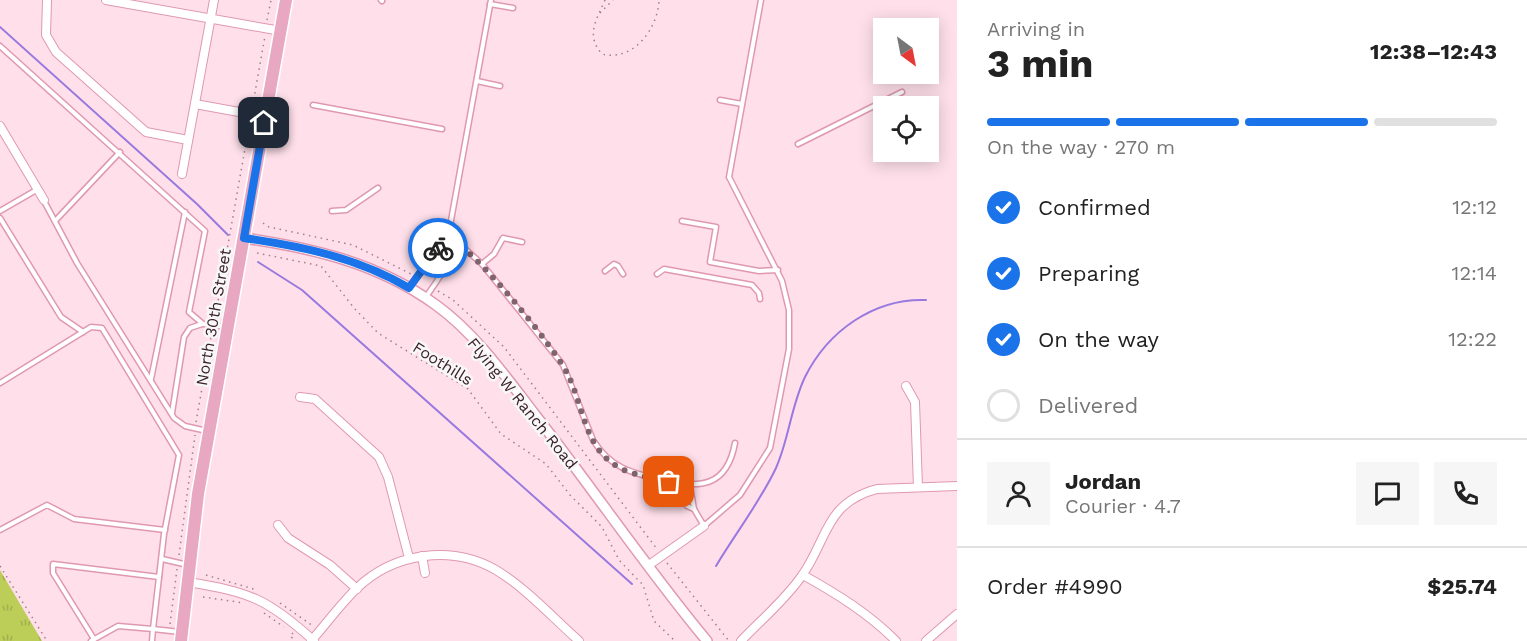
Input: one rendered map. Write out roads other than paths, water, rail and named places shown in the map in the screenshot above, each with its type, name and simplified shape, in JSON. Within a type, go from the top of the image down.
[{"type":"main road","name":"North 30th Street","points":[[181,637],[188,582],[183,564],[286,0]]},
{"type":"street","points":[[47,0],[46,35],[56,52],[146,132],[188,140]]},
{"type":"street","points":[[106,0],[152,4],[211,19],[280,32]]},
{"type":"street","points":[[182,174],[214,0]]},
{"type":"street","points":[[195,104],[239,112]]},
{"type":"street","points":[[0,126],[44,200]]},
{"type":"street","name":"Flying W Ranch Road","points":[[244,238],[343,258],[372,269],[409,288],[456,321],[496,364],[707,641]]},
{"type":"street","points":[[906,386],[915,402],[918,487]]},
{"type":"street","points":[[300,397],[315,399],[379,458],[388,477],[409,558]]},
{"type":"street","points":[[741,641],[803,575],[826,527],[845,504],[865,492],[877,489],[957,486]]},
{"type":"street","points":[[278,525],[288,538],[330,564],[357,588]]},
{"type":"street","points":[[649,565],[704,526]]},
{"type":"street","points":[[422,555],[425,573]]},
{"type":"street","points":[[188,582],[236,591],[262,600],[290,619],[312,640],[357,588],[381,570],[422,555],[462,557],[495,570],[579,641]]},
{"type":"street","points":[[803,575],[853,604],[896,641]]},
{"type":"street","points":[[926,641],[957,614]]},
{"type":"lane","points":[[690,486],[694,509],[704,526],[740,495],[752,481],[770,448],[789,348],[789,310],[778,270],[729,177],[761,0]]},
{"type":"lane","points":[[425,298],[447,263],[451,248],[448,237],[491,2],[513,8]]},
{"type":"lane","points":[[0,46],[205,231],[189,312],[203,324]]},
{"type":"lane","points":[[477,81],[500,86]]},
{"type":"lane","points":[[798,144],[902,92]]},
{"type":"lane","points":[[720,100],[742,105]]},
{"type":"lane","points":[[313,105],[442,129]]},
{"type":"lane","points":[[55,221],[120,152]]},
{"type":"lane","points":[[332,211],[346,210],[378,188]]},
{"type":"lane","points":[[0,212],[38,189]]},
{"type":"lane","points":[[44,200],[77,263],[172,414],[180,423],[209,431]]},
{"type":"lane","points":[[151,380],[185,212]]},
{"type":"lane","points":[[0,218],[61,317],[83,332]]},
{"type":"lane","points":[[682,221],[716,227],[711,262],[759,271],[778,270]]},
{"type":"lane","points":[[437,232],[448,237],[482,264],[563,365],[599,450],[629,472],[690,486],[710,482],[719,476],[729,464],[735,442]]},
{"type":"lane","points":[[409,288],[448,237]]},
{"type":"lane","points":[[482,264],[494,254],[503,238],[522,242]]},
{"type":"lane","points":[[604,271],[614,264],[623,274]]},
{"type":"lane","points":[[657,274],[663,269],[752,285],[759,293],[760,299]]},
{"type":"lane","points":[[172,414],[184,337],[190,328],[203,324],[228,327]]},
{"type":"lane","points":[[0,383],[91,327],[102,328],[177,449],[179,455],[165,530],[152,641]]},
{"type":"lane","points":[[669,482],[687,506],[694,509]]},
{"type":"lane","points":[[0,530],[47,505],[74,519],[165,530]]},
{"type":"lane","points":[[162,559],[183,564]]},
{"type":"lane","points":[[159,577],[53,564],[53,573],[93,640],[124,625],[169,631],[181,637]]},
{"type":"waterway","points":[[0,27],[197,204],[228,235]]},
{"type":"waterway","points":[[258,262],[302,290],[632,584]]},
{"type":"waterway","points":[[716,566],[770,481],[784,446],[800,388],[826,345],[855,320],[871,311],[907,301],[926,300]]}]
